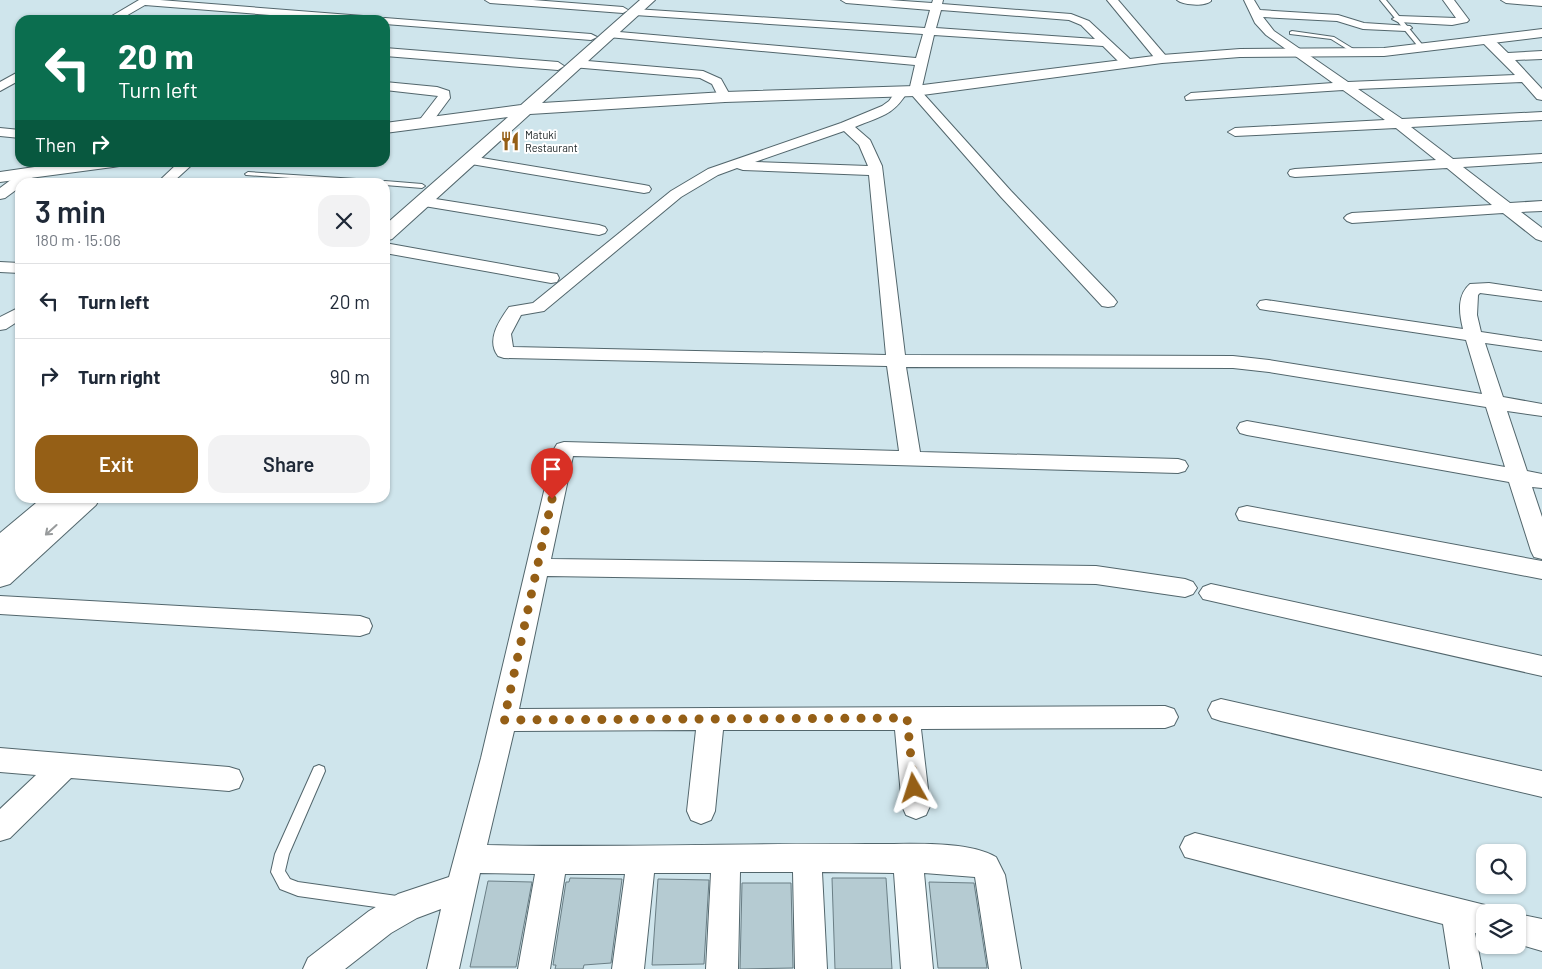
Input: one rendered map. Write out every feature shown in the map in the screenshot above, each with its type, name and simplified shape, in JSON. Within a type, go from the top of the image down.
[{"type":"street","points":[[490,0],[631,7],[930,32],[1105,43]]},
{"type":"street","points":[[390,230],[423,194],[507,112],[558,66],[591,37],[631,7],[648,0]]},
{"type":"street","points":[[846,0],[938,3],[1071,17],[1085,23],[1127,64]]},
{"type":"street","points":[[1112,0],[1126,20],[1162,59]]},
{"type":"street","points":[[1182,0],[1206,1]]},
{"type":"street","points":[[1250,0],[1261,24],[1270,32],[1398,123],[1542,236]]},
{"type":"street","points":[[1398,19],[1452,22],[1463,20],[1448,0]]},
{"type":"street","points":[[1506,0],[1542,3]]},
{"type":"street","points":[[120,15],[145,1],[311,15]]},
{"type":"street","points":[[938,3],[921,62],[908,91],[894,104],[887,109],[846,126],[713,172],[676,194],[538,307],[515,312],[502,334],[504,352],[896,361],[1233,362],[1269,366],[1542,410]]},
{"type":"street","points":[[282,15],[298,4]]},
{"type":"street","points":[[390,215],[470,160],[608,34],[631,7]]},
{"type":"street","points":[[1256,13],[1338,18],[1363,26],[1406,28]]},
{"type":"street","points":[[390,21],[591,37]]},
{"type":"street","points":[[390,127],[528,109],[725,97],[908,91],[1162,59],[1233,53],[1357,53],[1422,48],[1542,33]]},
{"type":"street","points":[[608,34],[921,62]]},
{"type":"street","points":[[1485,39],[1540,91]]},
{"type":"street","points":[[390,52],[558,66]]},
{"type":"street","points":[[1505,57],[1542,55]]},
{"type":"street","points":[[576,64],[703,76],[717,82],[725,97]]},
{"type":"street","points":[[0,89],[15,78]]},
{"type":"street","points":[[1191,97],[1348,86],[1526,78]]},
{"type":"street","points":[[390,86],[436,91],[444,94],[444,98],[425,122]]},
{"type":"street","points":[[0,89],[15,91]]},
{"type":"street","points":[[908,91],[1108,302]]},
{"type":"street","points":[[1235,132],[1542,116]]},
{"type":"street","points":[[846,126],[866,143],[871,153],[875,171],[896,361],[910,457]]},
{"type":"street","points":[[0,132],[15,134]]},
{"type":"street","points":[[1295,173],[1542,158]]},
{"type":"street","points":[[470,160],[644,188]]},
{"type":"street","points":[[731,166],[875,171]]},
{"type":"street","points":[[0,177],[29,173],[51,167]]},
{"type":"street","points":[[170,178],[182,167]]},
{"type":"street","points":[[22,178],[29,173]]},
{"type":"street","points":[[0,194],[15,183]]},
{"type":"street","points":[[423,194],[599,230]]},
{"type":"street","points":[[1352,218],[1542,206]]},
{"type":"street","points":[[390,249],[551,278]]},
{"type":"street","points":[[0,267],[15,268]]},
{"type":"street","points":[[1542,296],[1489,288],[1476,288],[1470,293],[1468,315],[1494,403],[1542,551]]},
{"type":"street","points":[[1266,305],[1473,334],[1542,346]]},
{"type":"street","points":[[0,325],[15,315]]},
{"type":"street","points":[[1247,428],[1542,480]]},
{"type":"street","points":[[443,969],[504,720],[564,449],[910,457],[1178,466]]},
{"type":"street","points":[[0,550],[53,503]]},
{"type":"street","points":[[0,576],[81,503]]},
{"type":"street","points":[[1247,514],[1542,570]]},
{"type":"street","points":[[537,567],[1096,575],[1184,588]]},
{"type":"street","points":[[1212,593],[1542,666]]},
{"type":"street","points":[[0,605],[360,626]]},
{"type":"street","points":[[1222,710],[1542,784]]},
{"type":"street","points":[[504,720],[1165,717]]},
{"type":"street","points":[[701,811],[711,718]]},
{"type":"street","points":[[907,718],[916,806]]},
{"type":"street","points":[[0,760],[229,779]]},
{"type":"street","points":[[0,828],[66,765]]},
{"type":"street","points":[[1195,847],[1471,917],[1466,969]]},
{"type":"street","points":[[319,969],[380,922],[465,873],[552,862],[726,857],[979,863],[986,867],[990,875],[1005,969]]},
{"type":"street","points":[[722,969],[726,857]]},
{"type":"street","points":[[807,858],[811,969]]},
{"type":"street","points":[[628,969],[641,860]]},
{"type":"street","points":[[908,860],[917,969]]},
{"type":"street","points":[[534,969],[552,862]]},
{"type":"street","points":[[1526,931],[1542,935]]},
{"type":"lane","points":[[1382,0],[1422,48]]},
{"type":"lane","points":[[1292,33],[1332,38],[1357,53]]},
{"type":"lane","points":[[248,174],[310,178]]},
{"type":"lane","points":[[390,184],[423,194]]},
{"type":"lane","points":[[319,771],[282,854],[278,872],[285,884],[298,890],[409,905]]},
{"type":"building","points":[[570,878],[622,879],[611,963],[584,965],[583,969],[555,969],[556,965],[553,965],[566,882],[569,882]]},
{"type":"building","points":[[832,878],[886,878],[892,969],[835,969]]},
{"type":"building","points":[[658,879],[709,880],[704,964],[652,965]]},
{"type":"building","points":[[488,881],[532,882],[516,967],[470,967]]},
{"type":"building","points":[[929,882],[974,883],[987,968],[938,968]]},
{"type":"building","points":[[742,883],[791,883],[793,968],[740,969]]},
{"type":"place","name":"Matuki Restaurant","points":[[510,141]]},
{"type":"route","points":[[552,499],[504,720],[907,718],[914,788]]}]
